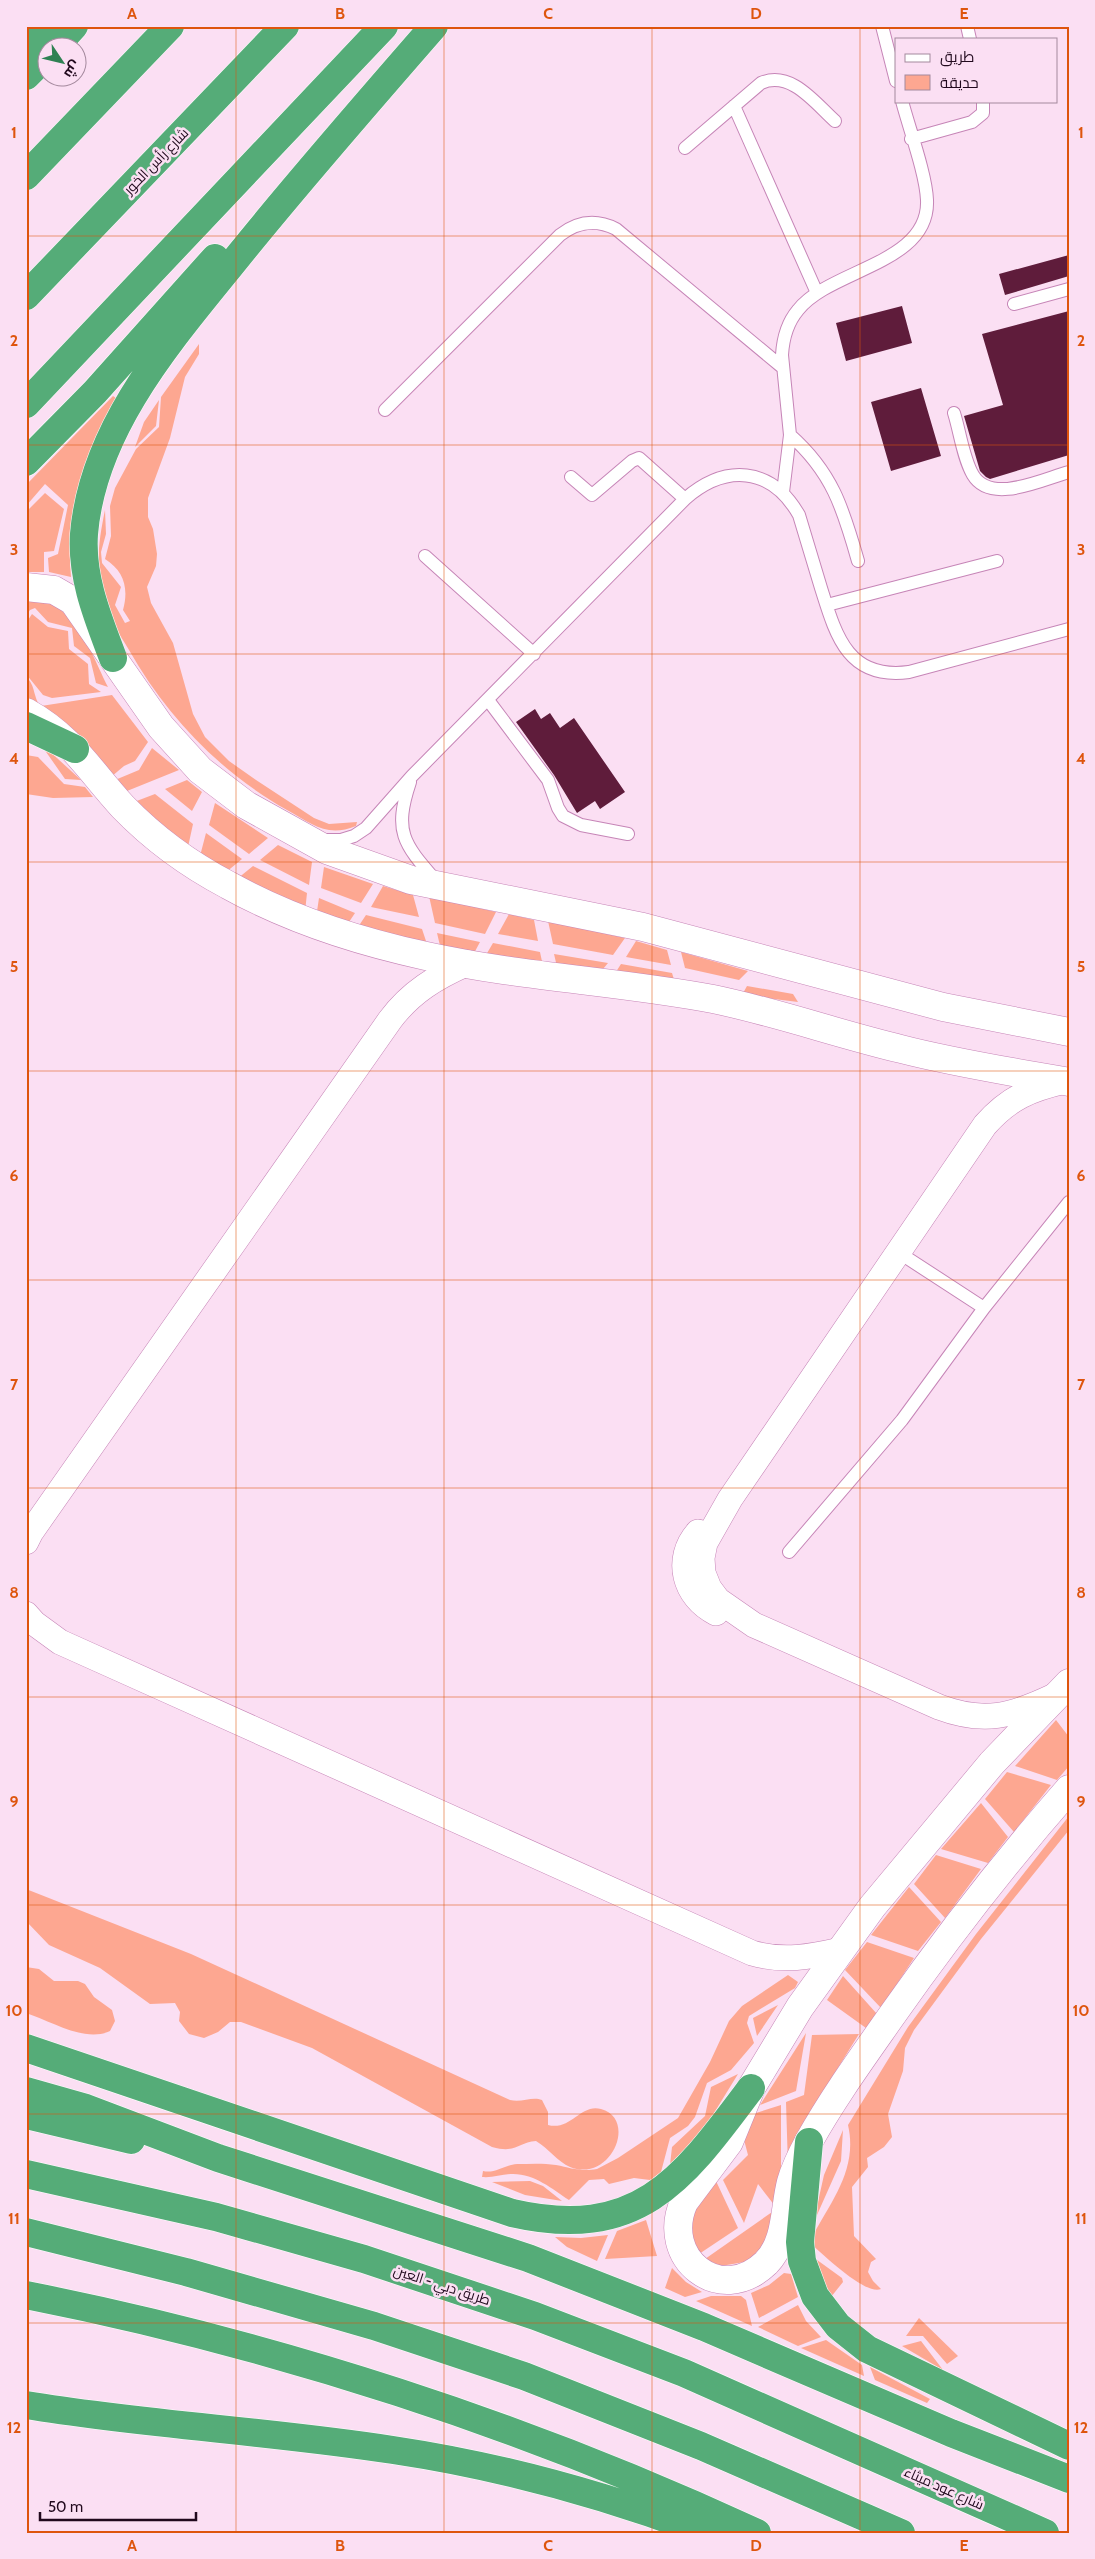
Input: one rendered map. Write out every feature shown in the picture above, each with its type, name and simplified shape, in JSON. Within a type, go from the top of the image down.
[{"type":"highway","points":[[26,42],[44,26]]},
{"type":"highway","points":[[63,38],[74,26]]},
{"type":"highway","points":[[26,176],[170,26]]},
{"type":"highway","name":"شارع رأس الخور","points":[[26,296],[286,26]]},
{"type":"highway","points":[[26,404],[384,26]]},
{"type":"highway","points":[[113,658],[92,603],[86,579],[84,534],[89,507],[104,456],[129,404],[162,353],[291,191],[434,26]]},
{"type":"highway","points":[[26,76],[38,64]]},
{"type":"highway","points":[[26,462],[95,392],[236,235],[291,191]]},
{"type":"highway","points":[[26,726],[75,749]]},
{"type":"highway","points":[[26,2048],[512,2213],[537,2219],[563,2221],[615,2214],[662,2192],[684,2173],[705,2150],[752,2088]]},
{"type":"highway","points":[[26,2091],[137,2126],[218,2158],[528,2258],[704,2327],[951,2433],[1069,2478]]},
{"type":"highway","points":[[26,2115],[218,2158]]},
{"type":"highway","points":[[809,2142],[800,2242],[802,2261],[815,2296],[838,2326],[867,2349],[1069,2446]]},
{"type":"highway","name":"طريق دبي - العين","points":[[26,2174],[216,2218],[421,2278],[535,2316],[684,2373],[842,2443]]},
{"type":"highway","points":[[26,2232],[186,2272],[374,2326],[524,2376],[701,2446],[901,2533]]},
{"type":"highway","points":[[26,2295],[216,2340],[439,2406],[678,2496],[756,2533]]},
{"type":"highway","points":[[26,2405],[434,2456],[561,2486],[656,2514],[706,2533]]},
{"type":"highway","name":"شارع عود ميثاء","points":[[842,2443],[1045,2533]]},
{"type":"street","points":[[26,587],[54,590],[73,601],[161,727],[200,770],[246,805],[300,837],[354,862],[411,880],[643,927],[943,1007],[1069,1032]]},
{"type":"street","points":[[26,712],[54,730],[75,749],[123,806],[146,829],[196,867],[227,885],[293,917],[337,932],[428,957],[715,1000],[904,1050],[1067,1081]]},
{"type":"street","points":[[28,1537],[395,1013],[411,995],[427,983],[468,963]]},
{"type":"street","points":[[1063,1689],[1016,1713],[996,1717],[957,1714],[754,1625],[718,1600],[709,1588],[703,1573],[702,1558],[705,1543],[730,1499],[979,1134],[998,1111],[1031,1089],[1067,1081]]},
{"type":"street","points":[[26,1614],[34,1623],[60,1642]]},
{"type":"street","points":[[26,1632],[60,1642],[752,1953],[768,1958],[789,1959],[841,1950]]},
{"type":"street","points":[[1063,1689],[992,1763],[914,1854],[841,1950],[800,2008],[752,2088],[729,2142],[684,2202],[680,2212],[677,2234],[679,2245],[691,2264],[710,2276],[732,2280],[744,2277],[766,2263],[780,2242],[791,2183],[809,2142],[869,2048],[937,1952],[979,1897],[1069,1789]]},
{"type":"lane","points":[[882,26],[895,77]]},
{"type":"lane","points":[[685,148],[761,83],[778,79],[794,84],[835,121]]},
{"type":"lane","points":[[783,492],[790,435],[782,367],[783,343],[790,321],[798,309],[817,293],[904,247],[922,227],[928,201],[902,102]]},
{"type":"lane","points":[[911,139],[972,122],[983,114],[984,102]]},
{"type":"lane","points":[[734,106],[817,293]]},
{"type":"lane","points":[[385,410],[560,235],[577,224],[588,222],[602,223],[616,229],[782,367]]},
{"type":"lane","points":[[1014,304],[1069,289]]},
{"type":"lane","points":[[954,413],[973,475],[986,487],[1004,490],[1069,472]]},
{"type":"lane","points":[[790,435],[806,449],[831,482],[843,510],[858,561]]},
{"type":"lane","points":[[571,477],[592,495],[632,461],[639,458],[685,499]]},
{"type":"lane","points":[[300,837],[341,840],[354,836],[366,828],[412,776],[685,499],[708,481],[734,475],[759,478],[783,492],[799,515],[835,631],[850,655],[868,667],[888,673],[909,672],[1069,629]]},
{"type":"lane","points":[[425,556],[534,654]]},
{"type":"lane","points":[[827,605],[997,561]]},
{"type":"lane","points":[[488,700],[548,780],[558,808],[563,816],[581,825],[628,834]]},
{"type":"lane","points":[[412,776],[401,817],[402,831],[415,856],[440,886]]},
{"type":"lane","points":[[790,1552],[918,1401],[984,1308],[1069,1202]]},
{"type":"lane","points":[[898,1252],[984,1308]]},
{"type":"green space","points":[[199,344],[199,354],[185,377],[170,438],[148,498],[148,517],[153,529],[157,554],[156,566],[147,587],[151,603],[173,643],[193,714],[205,737],[229,761],[314,818],[329,824],[357,822],[356,826],[336,831],[320,828],[263,795],[218,760],[197,741],[160,698],[119,633],[105,603],[100,579],[99,556],[105,510],[106,534],[101,552],[102,563],[121,587],[115,605],[125,623],[130,621],[123,610],[125,587],[117,569],[105,559],[111,536],[110,506],[115,488],[136,449],[159,427],[161,397]]},
{"type":"green space","points":[[113,396],[116,398],[95,440],[74,507],[71,529],[71,577],[49,572],[48,558],[58,554],[68,505],[45,484],[26,506],[26,485]]},
{"type":"green space","points":[[159,400],[156,426],[135,447],[144,422]]},
{"type":"green space","points":[[45,493],[64,509],[54,551],[44,552],[44,572],[26,572],[26,512]]},
{"type":"green space","points":[[26,598],[43,600],[57,607],[68,617],[87,643],[108,687],[96,683],[90,658],[74,646],[72,628],[48,622],[35,608],[30,610],[26,616]]},
{"type":"green space","points":[[32,614],[48,627],[68,631],[69,649],[88,664],[89,684],[101,692],[52,698],[43,695],[26,674],[26,623]]},
{"type":"green space","points":[[26,677],[41,706],[112,695],[148,742],[135,761],[124,766],[111,777],[26,699]]},
{"type":"green space","points":[[46,748],[81,780],[65,779],[44,749]]},
{"type":"green space","points":[[152,748],[179,770],[127,791],[115,780],[139,770]]},
{"type":"green space","points":[[26,755],[38,757],[64,784],[85,787],[93,797],[53,798],[26,794]]},
{"type":"green space","points":[[187,780],[202,792],[192,811],[165,789]]},
{"type":"green space","points":[[155,794],[193,824],[188,847],[134,802]]},
{"type":"green space","points":[[215,803],[268,838],[249,854],[209,825]]},
{"type":"green space","points":[[206,833],[242,859],[225,873],[200,856]]},
{"type":"green space","points":[[278,845],[312,862],[309,885],[260,860]]},
{"type":"green space","points":[[253,866],[307,893],[305,912],[237,879]]},
{"type":"green space","points":[[324,867],[373,884],[361,903],[321,888]]},
{"type":"green space","points":[[383,886],[413,895],[419,917],[371,907]]},
{"type":"green space","points":[[429,896],[496,912],[485,934],[435,923]]},
{"type":"green space","points":[[319,898],[355,913],[345,928],[316,918]]},
{"type":"green space","points":[[509,914],[534,920],[538,941],[498,934]]},
{"type":"green space","points":[[366,915],[422,929],[428,947],[356,930]]},
{"type":"green space","points":[[548,921],[625,938],[613,955],[553,944]]},
{"type":"green space","points":[[437,933],[480,942],[472,957],[441,950]]},
{"type":"green space","points":[[636,941],[667,950],[671,965],[626,957]]},
{"type":"green space","points":[[493,943],[540,952],[544,971],[483,960]]},
{"type":"green space","points":[[681,952],[748,971],[739,980],[685,968]]},
{"type":"green space","points":[[554,954],[608,963],[598,975],[558,971]]},
{"type":"green space","points":[[621,964],[672,973],[676,986],[612,978]]},
{"type":"green space","points":[[747,986],[793,994],[798,1002],[742,995]]},
{"type":"green space","points":[[1056,1720],[1069,1737],[1069,1766],[1057,1780],[1015,1766]]},
{"type":"green space","points":[[1007,1772],[1051,1785],[1014,1832],[985,1799]]},
{"type":"green space","points":[[981,1803],[1008,1837],[988,1863],[941,1849]]},
{"type":"green space","points":[[1069,1816],[1069,1830],[981,1939],[914,2030],[905,2048],[903,2071],[888,2114],[892,2137],[884,2147],[867,2158],[868,2167],[852,2187],[854,2236],[876,2259],[871,2262],[868,2272],[881,2289],[874,2290],[856,2281],[812,2245],[812,2237],[835,2197],[846,2170],[850,2141],[848,2125],[908,2027],[976,1934]]},
{"type":"green space","points":[[936,1855],[981,1869],[945,1918],[914,1884]]},
{"type":"green space","points":[[909,1887],[941,1922],[918,1951],[871,1935]]},
{"type":"green space","points":[[26,1889],[191,1954],[510,2100],[542,2100],[548,2112],[548,2125],[556,2126],[563,2124],[588,2110],[594,2108],[601,2109],[612,2115],[618,2125],[615,2148],[608,2158],[597,2166],[585,2170],[566,2165],[536,2141],[507,2149],[492,2147],[312,2048],[241,2022],[230,2022],[218,2032],[204,2038],[189,2034],[179,2021],[180,2012],[175,2003],[150,2004],[100,1968],[49,1945],[26,1921]]},
{"type":"green space","points":[[867,1942],[914,1958],[881,2008],[845,1970]]},
{"type":"green space","points":[[26,1967],[39,1969],[54,1981],[78,1981],[85,1984],[94,1997],[112,2010],[115,2021],[110,2031],[100,2034],[79,2033],[26,2013]]},
{"type":"green space","points":[[788,1975],[798,1982],[795,1988],[749,2016],[747,2023],[754,2043],[731,2070],[707,2083],[695,2117],[688,2126],[670,2138],[661,2172],[650,2180],[634,2178],[609,2184],[604,2179],[589,2180],[569,2200],[543,2183],[529,2177],[513,2174],[482,2177],[483,2171],[492,2171],[517,2164],[551,2164],[591,2170],[597,2169],[618,2158],[678,2118],[710,2062],[729,2021],[742,2006]]},
{"type":"green space","points":[[843,1976],[877,2014],[866,2028],[827,2000]]},
{"type":"green space","points":[[778,2005],[757,2036],[753,2018]]},
{"type":"green space","points":[[806,2033],[796,2091],[760,2105]]},
{"type":"green space","points":[[859,2034],[821,2095],[788,2167],[786,2102],[804,2095],[812,2035]]},
{"type":"green space","points":[[738,2074],[706,2126],[670,2165],[672,2147],[705,2116],[711,2087]]},
{"type":"green space","points":[[781,2105],[781,2169],[775,2206],[758,2184],[744,2223],[723,2180],[748,2155],[743,2136],[756,2113]]},
{"type":"green space","points":[[843,2130],[841,2161],[813,2224],[824,2175]]},
{"type":"green space","points":[[530,2181],[543,2186],[562,2201],[525,2195],[492,2182]]},
{"type":"green space","points":[[716,2181],[738,2228],[699,2254],[694,2249],[689,2215]]},
{"type":"green space","points":[[775,2210],[768,2240],[750,2261],[721,2266],[705,2259]]},
{"type":"green space","points":[[646,2220],[657,2256],[605,2259],[617,2231]]},
{"type":"green space","points":[[608,2235],[597,2261],[567,2247],[555,2237],[581,2238]]},
{"type":"green space","points":[[813,2257],[842,2278],[843,2282],[831,2297]]},
{"type":"green space","points":[[672,2268],[686,2282],[702,2292],[685,2297],[665,2288]]},
{"type":"green space","points":[[784,2273],[791,2274],[798,2297],[759,2318],[751,2293],[769,2285]]},
{"type":"green space","points":[[711,2296],[741,2296],[746,2300],[752,2326],[696,2301]]},
{"type":"green space","points":[[798,2305],[806,2321],[821,2337],[798,2346],[758,2327]]},
{"type":"green space","points":[[919,2318],[958,2356],[947,2364],[923,2336],[906,2336]]},
{"type":"green space","points":[[826,2340],[862,2365],[864,2376],[801,2348]]},
{"type":"green space","points":[[921,2341],[943,2370],[902,2346]]},
{"type":"green space","points":[[870,2367],[930,2399],[927,2403],[875,2380]]},
{"type":"building","points":[[1069,255],[1069,276],[1005,295],[999,274]]},
{"type":"building","points":[[902,306],[912,343],[846,361],[836,323]]},
{"type":"building","points":[[1069,311],[1069,455],[990,479],[980,471],[964,416],[1003,405],[982,334]]},
{"type":"building","points":[[921,388],[941,456],[891,471],[871,402]]},
{"type":"building","points":[[535,709],[541,719],[550,713],[560,728],[574,718],[625,792],[600,809],[595,801],[577,813],[554,775],[516,722]]}]
